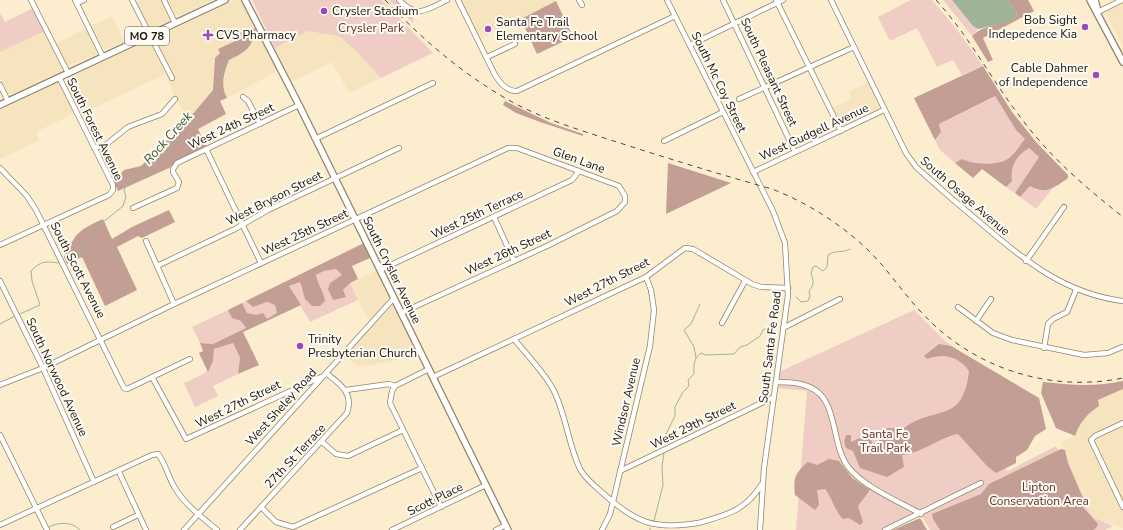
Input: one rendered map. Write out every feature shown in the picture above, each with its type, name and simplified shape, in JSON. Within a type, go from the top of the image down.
[{"type":"main road","name":"MO 78","points":[[0,105],[225,0]]},
{"type":"main road","name":"South Crysler Avenue","points":[[244,0],[267,42],[507,528]]},
{"type":"main road","name":"South Crysler Avenue","points":[[249,0],[267,35],[267,42]]},
{"type":"main road","points":[[1090,0],[1098,12],[1123,62]]},
{"type":"main road","points":[[1095,0],[1098,12]]},
{"type":"street","name":"South Forest Avenue","points":[[31,0],[68,73]]},
{"type":"street","points":[[84,0],[76,2],[103,57]]},
{"type":"street","points":[[132,0],[172,78]]},
{"type":"street","points":[[164,0],[175,23]]},
{"type":"street","points":[[400,0],[407,8],[416,12],[423,12],[447,0]]},
{"type":"street","points":[[458,0],[500,83],[515,91],[675,16]]},
{"type":"street","points":[[579,0],[582,5]]},
{"type":"street","name":"South Mc Coy Street","points":[[667,0],[753,172]]},
{"type":"street","name":"South Pleasant Street","points":[[723,0],[796,152]]},
{"type":"street","points":[[690,44],[777,1],[783,0]]},
{"type":"street","name":"South Osage Avenue","points":[[831,0],[884,110],[906,153],[916,167],[1026,261],[1052,278],[1076,290],[1093,296],[1123,301]]},
{"type":"street","points":[[1098,12],[1122,0]]},
{"type":"street","points":[[777,1],[841,131]]},
{"type":"street","points":[[486,57],[515,44]]},
{"type":"street","points":[[739,99],[854,47]]},
{"type":"street","name":"South Forest Avenue","points":[[44,225],[109,195],[113,190],[113,185],[59,77]]},
{"type":"street","points":[[315,139],[433,83]]},
{"type":"street","points":[[0,85],[8,101]]},
{"type":"street","points":[[242,97],[248,101],[260,124]]},
{"type":"street","points":[[94,147],[103,147],[128,127],[162,114],[175,99]]},
{"type":"street","name":"West 24th Street","points":[[133,208],[178,186],[178,179],[173,172],[174,166],[177,162],[298,105]]},
{"type":"street","name":"West Gudgell Avenue","points":[[753,172],[884,110]]},
{"type":"street","points":[[664,141],[723,112]]},
{"type":"street","name":"West Bryson Street","points":[[157,266],[243,225],[268,210],[399,148]]},
{"type":"street","name":"Glen Lane","points":[[509,148],[517,148],[620,186],[625,196],[622,207]]},
{"type":"street","name":"West 25th Street","points":[[0,385],[43,368],[174,304],[509,148]]},
{"type":"street","points":[[206,149],[262,263]]},
{"type":"street","name":"South Scott Avenue","points":[[0,168],[27,196],[44,225],[126,389],[152,377]]},
{"type":"street","name":"West 25th Terrace","points":[[380,270],[572,180],[579,171]]},
{"type":"street","name":"South Santa Fe Road","points":[[753,172],[773,211],[785,243],[788,288],[763,482],[760,530]]},
{"type":"street","name":"West 26th Street","points":[[401,313],[514,261],[617,211],[622,207]]},
{"type":"street","points":[[1026,261],[1064,207]]},
{"type":"street","points":[[494,217],[514,261]]},
{"type":"street","points":[[0,245],[44,225]]},
{"type":"street","points":[[146,241],[174,304]]},
{"type":"street","name":"West 27th Street","points":[[433,377],[646,277],[682,250],[689,248],[745,280],[761,287],[788,288]]},
{"type":"street","name":"Windsor Avenue","points":[[602,530],[610,514],[650,346],[654,302],[646,277]]},
{"type":"street","points":[[722,322],[745,280]]},
{"type":"street","name":"South Norwood Avenue","points":[[0,281],[43,368],[94,482]]},
{"type":"street","points":[[1044,348],[1048,324],[1053,319],[1067,312],[1076,290]]},
{"type":"street","name":"West Sheley Road","points":[[184,530],[394,298]]},
{"type":"street","points":[[783,328],[840,299]]},
{"type":"street","points":[[976,321],[991,299]]},
{"type":"street","points":[[958,307],[993,332],[1012,340],[1044,348],[1075,354],[1097,355],[1108,353],[1122,347]]},
{"type":"street","points":[[514,339],[548,380],[562,411],[581,470],[590,482],[631,517],[645,523],[668,529],[731,514],[749,501],[763,482]]},
{"type":"street","points":[[152,377],[190,359]]},
{"type":"street","points":[[429,369],[395,386],[392,391],[390,403],[441,507]]},
{"type":"street","points":[[324,375],[346,390],[389,384],[395,386]]},
{"type":"street","name":"West 27th Street","points":[[152,377],[185,439],[324,375]]},
{"type":"street","points":[[776,382],[800,384],[817,391],[825,399],[830,409],[835,438],[842,458],[850,469],[862,480],[922,514]]},
{"type":"street","name":"27th St Terrace","points":[[240,530],[347,413],[349,403],[346,390]]},
{"type":"street","name":"West 29th Street","points":[[620,471],[774,397]]},
{"type":"street","points":[[1123,423],[1095,436],[1091,442],[1123,507]]},
{"type":"street","points":[[322,442],[336,454],[348,456],[403,430]]},
{"type":"street","points":[[0,434],[47,530]]},
{"type":"street","points":[[0,525],[119,472],[152,455],[158,454],[176,490],[198,514],[217,530]]},
{"type":"street","points":[[261,507],[276,522],[293,528],[422,468]]},
{"type":"street","points":[[119,472],[146,530]]},
{"type":"street","points":[[885,530],[922,514],[981,483]]},
{"type":"street","name":"Scott Place","points":[[392,530],[486,485]]},
{"type":"street","points":[[113,527],[138,515]]},
{"type":"street","points":[[496,530],[507,528]]},
{"type":"shaded area","points":[[141,0],[162,0],[171,20],[153,28],[148,28],[136,2]]},
{"type":"shaded area","points":[[168,0],[213,0],[179,16],[175,13]]},
{"type":"shaded area","points":[[235,0],[244,0],[279,70],[227,98],[222,89],[229,60],[246,52],[254,37],[240,33],[242,38],[215,59],[213,90],[187,121],[165,74],[81,114],[66,82],[68,78],[148,41],[153,44],[166,72],[170,70],[155,40],[156,37]]},
{"type":"shaded area","name":"Santa Fe Trail Elementary School","points":[[461,0],[555,0],[556,1],[480,39]]},
{"type":"shaded area","points":[[952,0],[1007,0],[1017,12],[1016,17],[1009,21],[978,29],[973,26]]},
{"type":"shaded area","points":[[1123,2],[1123,47],[1106,13],[1108,9]]},
{"type":"shaded area","points":[[112,16],[124,42],[104,50],[91,26]]},
{"type":"shaded area","points":[[87,28],[98,54],[68,66],[55,44]]},
{"type":"shaded area","points":[[308,30],[339,36],[356,51],[381,78],[349,93],[332,62],[292,82],[275,48]]},
{"type":"shaded area","points":[[45,31],[63,70],[12,94],[8,94],[0,79],[0,52]]},
{"type":"shaded area","points":[[58,82],[60,83],[75,113],[36,132],[39,140],[0,159],[0,110]]},
{"type":"shaded area","points":[[869,82],[881,106],[880,110],[843,127],[841,126],[832,108],[852,99],[849,92]]},
{"type":"shaded area","points":[[377,270],[391,299],[370,322],[350,283]]},
{"type":"shaded area","points":[[393,305],[395,306],[417,350],[394,361],[358,367],[345,355]]},
{"type":"shaded area","points":[[1123,389],[1123,528],[1093,517],[1084,505],[1084,500],[1068,463],[1062,442],[1075,436],[1079,425],[1088,413],[1099,406],[1098,400]]},
{"type":"green space","name":"Crysler Park","points":[[252,0],[382,0],[433,53],[381,78],[356,51],[339,36],[308,31],[275,48]]},
{"type":"green space","points":[[389,0],[397,0],[413,13],[413,23]]},
{"type":"green space","points":[[911,0],[932,0],[958,31],[983,66],[962,75],[953,60],[937,67],[917,28],[890,41],[878,17]]},
{"type":"green space","points":[[943,0],[952,0],[973,26],[978,29],[972,36]]},
{"type":"green space","points":[[1007,0],[1028,0],[1034,11],[983,38],[993,60],[988,62],[972,36],[982,29],[1016,17],[1017,12]]},
{"type":"green space","points":[[556,1],[573,37],[537,54],[521,19]]},
{"type":"green space","points":[[33,8],[45,31],[0,52],[0,13],[5,22]]},
{"type":"green space","points":[[251,28],[256,29],[250,45],[244,52],[229,60],[226,70],[223,84],[227,98],[220,101],[226,114],[198,129],[206,146],[179,159],[169,168],[118,191],[114,182],[124,170],[141,166],[187,121],[213,90],[215,58],[220,53],[218,49],[242,38],[240,33]]},
{"type":"green space","points":[[983,66],[1012,112],[1036,142],[1068,175],[1068,178],[1058,185],[1045,190],[1036,189],[1030,186],[1020,197],[1015,193],[1039,157],[1029,148],[1017,158],[1013,166],[1012,181],[1006,187],[982,169],[973,178],[955,163],[962,159],[983,164],[1001,162],[1011,156],[1025,139],[1016,130],[995,96],[939,124],[941,132],[935,140],[914,98]]},
{"type":"green space","points":[[995,96],[1016,130],[1025,139],[1011,156],[1001,162],[983,164],[962,159],[955,163],[940,150],[935,140],[941,132],[939,124]]},
{"type":"green space","points":[[505,101],[551,123],[583,134],[583,136],[516,113],[503,105]]},
{"type":"green space","points":[[1029,148],[1039,157],[1015,193],[1006,187],[1012,181],[1013,166],[1017,158]]},
{"type":"green space","points":[[668,163],[731,183],[666,214]]},
{"type":"green space","points":[[1030,186],[1037,190],[1052,189],[1036,209],[1020,197]]},
{"type":"green space","points":[[169,210],[175,222],[142,238],[138,236],[117,247],[137,290],[105,306],[82,257],[67,264],[64,257],[72,242],[79,233],[88,226],[103,219],[112,239],[132,227]]},
{"type":"green space","points":[[364,243],[370,258],[352,266],[358,279],[350,283],[343,290],[346,297],[333,300],[328,289],[330,283],[342,275],[336,269],[324,271],[316,275],[325,301],[320,306],[312,306],[305,299],[300,282],[289,286],[301,305],[243,332],[259,365],[238,374],[240,358],[233,343],[214,349],[213,361],[208,372],[199,353],[203,351],[200,343],[213,344],[246,328],[241,321],[232,318],[228,310],[242,303],[247,313],[256,315],[263,313],[267,319],[277,313],[275,305],[267,302],[253,307],[246,301]]},
{"type":"green space","points":[[336,269],[342,275],[343,290],[350,283],[358,300],[310,322],[289,286],[300,282],[301,289],[320,306],[325,301],[316,275],[324,271]]},
{"type":"green space","points":[[246,301],[253,307],[267,302],[275,305],[278,313],[267,319],[247,313],[242,303]]},
{"type":"green space","points":[[228,310],[232,318],[241,321],[246,328],[213,344],[200,343],[192,327]]},
{"type":"green space","name":"Santa Fe Trail Park","points":[[914,310],[945,341],[978,364],[964,424],[1008,471],[1056,446],[1079,498],[1093,517],[1113,526],[1105,530],[930,530],[921,514],[885,530],[796,530],[807,391],[777,388],[779,372]]},
{"type":"green space","points":[[233,343],[240,358],[238,374],[213,386],[218,396],[195,407],[184,383],[206,372],[211,363],[214,349]]},
{"type":"green space","points":[[939,344],[951,346],[1039,398],[1046,429],[1035,436],[1027,450],[1016,457],[1016,463],[996,473],[987,466],[958,434],[909,454],[902,455],[904,467],[887,477],[860,468],[853,451],[846,448],[844,441],[846,435],[851,435],[851,442],[864,436],[871,439],[873,447],[879,446],[881,431],[888,428],[903,429],[914,422],[954,407],[961,400],[966,388],[969,371],[965,366],[950,357],[939,356],[927,359],[924,356]]},
{"type":"green space","points":[[1123,381],[1123,389],[1098,400],[1099,406],[1084,419],[1075,436],[1056,428],[1041,393],[1043,382],[1083,385]]},
{"type":"green space","name":"Lipton Conservation Area","points":[[1061,449],[1065,450],[1068,463],[1084,500],[1082,506],[1098,524],[1093,530],[940,530],[933,519],[932,514],[981,494],[989,484]]},
{"type":"green space","points":[[829,459],[839,461],[852,478],[870,490],[858,506],[863,522],[860,525],[849,518],[843,519],[825,489],[817,490],[819,505],[815,510],[795,495],[794,484],[800,469],[808,462],[817,465]]},
{"type":"green space","points":[[920,518],[927,530],[893,530]]},
{"type":"waterway","name":"Rock Creek","points":[[66,259],[79,253],[96,228],[123,206],[126,197],[124,190],[129,182],[153,170],[164,151],[187,134],[217,92],[226,59],[235,47],[250,37],[253,30]]},
{"type":"waterway","points":[[796,297],[801,302],[808,301],[810,296],[809,291],[813,283],[811,274],[813,267],[816,266],[823,271],[827,267],[828,255],[850,249]]},
{"type":"waterway","name":"Rock Creek","points":[[20,314],[40,305],[32,281],[31,271],[37,265],[44,262],[59,263]]},
{"type":"waterway","points":[[696,358],[694,347],[684,330],[691,324],[700,304]]},
{"type":"waterway","name":"Rock Creek","points":[[0,324],[15,316]]},
{"type":"waterway","points":[[663,446],[663,440],[675,416],[675,407],[683,392],[689,386],[688,380],[694,374],[694,362],[698,355],[701,353],[706,355],[734,354],[740,347],[747,345],[760,336],[763,330],[776,324]]},
{"type":"waterway","points":[[654,521],[663,485],[662,467],[664,452]]},
{"type":"waterway","points":[[47,528],[64,523],[73,525],[80,530]]},
{"type":"railway","points":[[385,0],[412,28],[456,65],[488,88],[533,112],[562,124],[593,134],[772,189],[785,194],[822,214],[845,230],[866,248],[922,313],[942,332],[988,362],[1014,372],[1040,379],[1068,382],[1095,382],[1123,378]]},
{"type":"railway","points":[[936,0],[959,28],[1010,103],[1044,146],[1069,171],[1123,217]]},
{"type":"place","name":"Crysler Stadium","points":[[324,11]]},
{"type":"place","name":"Bob Sight Indepedence Kia","points":[[1085,27]]},
{"type":"place","name":"Santa Fe Trail Elementary School","points":[[488,29]]},
{"type":"place","name":"CVS Pharmacy","points":[[208,35]]},
{"type":"place","name":"Cable Dahmer of Independence","points":[[1096,75]]},
{"type":"place","name":"Trinity Presbyterian Church","points":[[300,346]]}]
